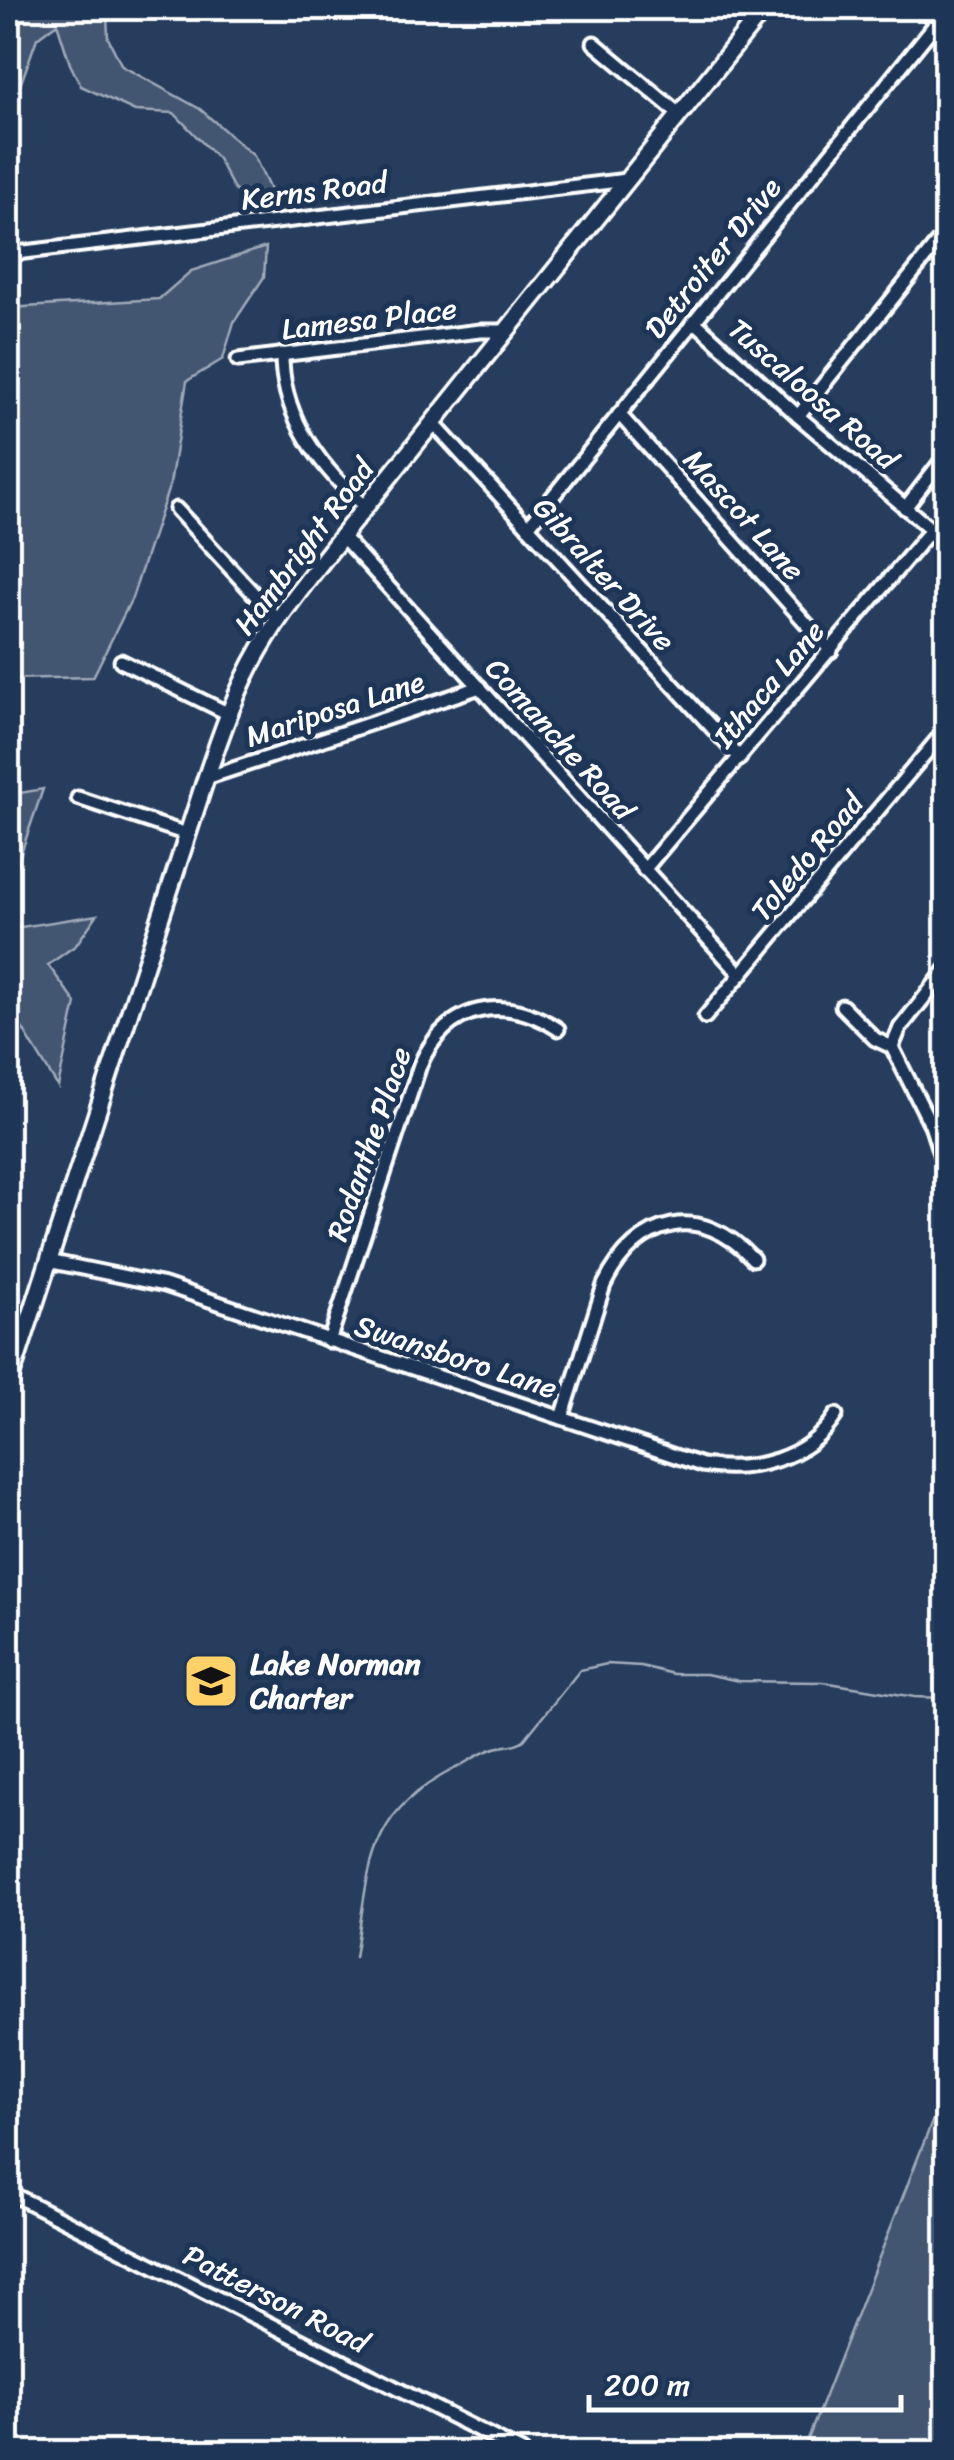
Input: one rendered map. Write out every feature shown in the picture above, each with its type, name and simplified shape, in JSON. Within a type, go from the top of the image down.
[{"type":"main road","name":"Hambright Road","points":[[8,1386],[187,834],[248,671],[278,620],[342,536],[762,9]]},
{"type":"street","points":[[924,8],[946,33]]},
{"type":"street","name":"Detroiter Drive","points":[[528,527],[936,22]]},
{"type":"street","points":[[594,44],[679,114]]},
{"type":"street","name":"Kerns Road","points":[[8,254],[627,180]]},
{"type":"street","points":[[798,416],[946,232]]},
{"type":"street","name":"Tuscaloosa Road","points":[[694,321],[946,542]]},
{"type":"street","name":"Lamesa Place","points":[[238,360],[506,330]]},
{"type":"street","points":[[282,354],[288,397],[302,433],[331,474],[365,507]]},
{"type":"street","name":"Mascot Lane","points":[[619,414],[830,651]]},
{"type":"street","name":"Gibralter Drive","points":[[433,423],[740,758]]},
{"type":"street","points":[[905,508],[946,455]]},
{"type":"street","points":[[176,509],[278,620]]},
{"type":"street","name":"Ithaca Lane","points":[[644,870],[931,530]]},
{"type":"street","name":"Comanche Road","points":[[342,536],[740,975]]},
{"type":"street","points":[[121,661],[229,714]]},
{"type":"street","name":"Mariposa Lane","points":[[206,778],[480,687]]},
{"type":"street","name":"Toledo Road","points":[[705,1017],[946,729]]},
{"type":"street","points":[[78,798],[187,834]]},
{"type":"street","points":[[892,1047],[900,1028],[946,970]]},
{"type":"street","points":[[842,1006],[875,1040],[892,1047],[927,1116],[946,1172]]},
{"type":"street","name":"Rodanthe Place","points":[[329,1341],[420,1065],[433,1038],[451,1022],[493,1009],[522,1012],[558,1029]]},
{"type":"street","points":[[562,1418],[604,1285],[614,1264],[631,1245],[654,1230],[701,1226],[723,1232],[753,1259]]},
{"type":"street","name":"Swansboro Lane","points":[[48,1261],[165,1285],[702,1465],[734,1468],[767,1463],[798,1450],[821,1434],[836,1415]]},
{"type":"street","name":"Patterson Road","points":[[8,2192],[522,2452]]},
{"type":"shaded area","points":[[8,8],[117,8],[107,13],[108,38],[122,66],[200,109],[254,156],[272,194],[235,191],[218,159],[174,113],[135,111],[81,86],[57,23],[37,38],[16,97],[8,153]]},
{"type":"shaded area","points":[[266,247],[264,277],[234,322],[223,359],[187,381],[170,484],[132,598],[93,677],[8,679],[8,308],[159,299],[191,271]]},
{"type":"shaded area","points":[[43,789],[8,891],[8,795]]},
{"type":"shaded area","points":[[97,915],[76,945],[48,965],[76,1003],[58,1087],[18,1021],[8,1013],[8,929]]},
{"type":"shaded area","points":[[946,2086],[946,2452],[803,2452]]},
{"type":"waterway","points":[[355,1957],[369,1871],[387,1825],[425,1787],[479,1755],[524,1740],[580,1670],[607,1664],[641,1666],[673,1674],[706,1674],[739,1681],[823,1682],[915,1697],[946,1698]]},
{"type":"place","name":"Lake Norman Charter","points":[[211,1681]]}]
